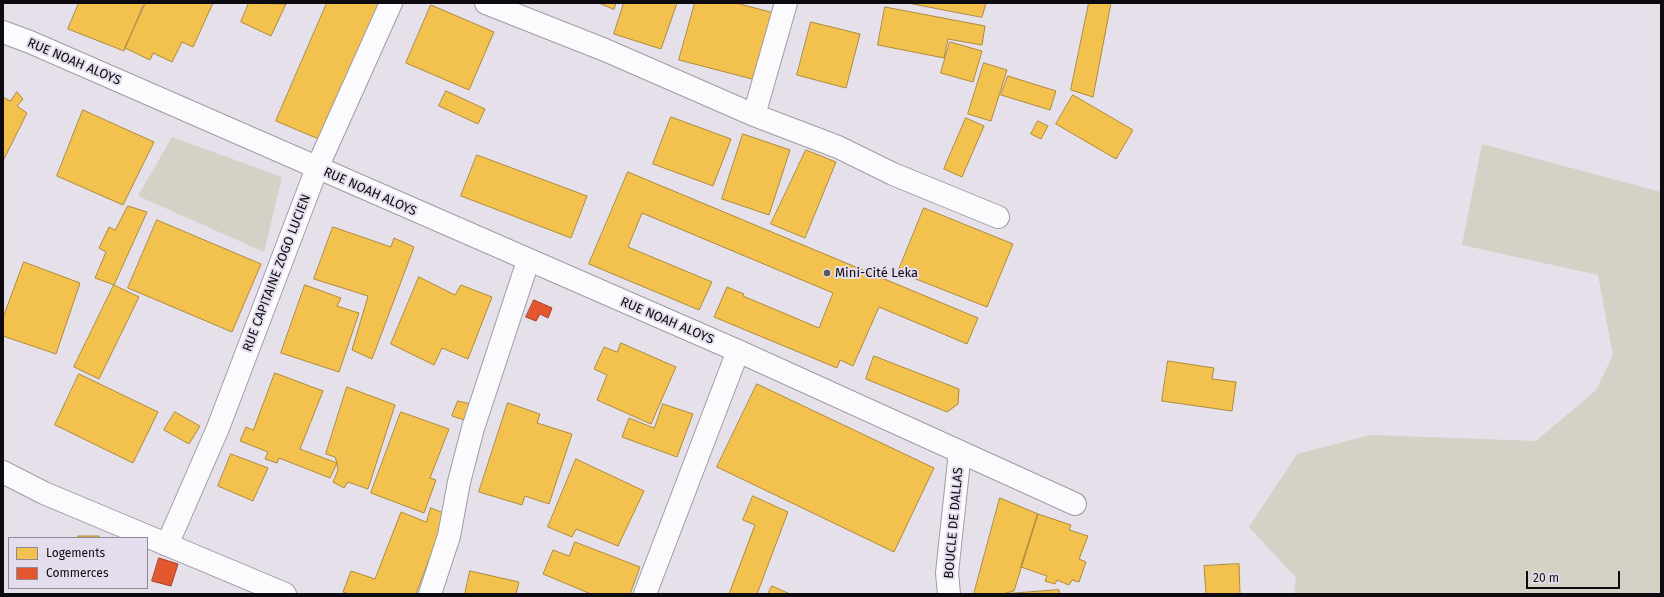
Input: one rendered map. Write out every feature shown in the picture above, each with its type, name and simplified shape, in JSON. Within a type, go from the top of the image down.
[{"type":"street","name":"RUE CAPITAINE ZOGO LUCIEN","points":[[167,545],[218,428],[317,168],[391,3]]},
{"type":"street","points":[[486,3],[605,50],[754,115],[838,147],[893,174],[998,217]]},
{"type":"street","points":[[754,115],[786,3]]},
{"type":"street","name":"RUE NOAH ALOYS","points":[[3,32],[37,45],[528,261],[738,351],[1075,504]]},
{"type":"street","points":[[430,594],[449,536],[459,482],[473,428],[528,261]]},
{"type":"street","points":[[645,594],[738,351]]},
{"type":"street","name":"BOUCLE DE DALLAS","points":[[949,594],[947,574],[960,452]]},
{"type":"street","points":[[3,472],[44,493],[285,594]]},
{"type":"shaded area","points":[[172,137],[282,177],[264,252],[138,196]]},
{"type":"shaded area","points":[[1482,144],[1661,192],[1661,594],[1294,594],[1296,578],[1249,527],[1297,454],[1370,435],[1536,441],[1596,390],[1613,355],[1598,275],[1462,245]]},
{"type":"building: Logements","points":[[79,3],[144,3],[124,51],[68,29]]},
{"type":"building: Logements","points":[[146,3],[213,3],[193,47],[182,42],[172,62],[153,53],[150,60],[125,48]]},
{"type":"building: Logements","points":[[249,3],[286,4],[271,36],[241,22]]},
{"type":"building: Logements","points":[[327,3],[381,3],[321,140],[276,121]]},
{"type":"building: Logements","points":[[599,3],[616,3],[614,9]]},
{"type":"building: Logements","points":[[624,3],[677,3],[661,49],[614,34]]},
{"type":"building: Logements","points":[[695,3],[736,3],[774,13],[756,80],[679,60]]},
{"type":"building: Logements","points":[[908,3],[986,3],[982,17]]},
{"type":"building: Logements","points":[[1089,3],[1111,3],[1093,97],[1071,90]]},
{"type":"building: Logements","points":[[431,5],[494,32],[469,90],[406,63]]},
{"type":"building: Logements","points":[[885,7],[985,26],[982,45],[948,39],[944,58],[878,45]]},
{"type":"building: Logements","points":[[811,22],[860,34],[846,88],[797,75]]},
{"type":"building: Logements","points":[[950,42],[982,51],[973,82],[941,73]]},
{"type":"building: Logements","points":[[984,63],[1007,70],[991,121],[968,114]]},
{"type":"building: Logements","points":[[1008,76],[1056,91],[1050,110],[1001,95]]},
{"type":"building: Logements","points":[[446,91],[485,109],[478,124],[439,106]]},
{"type":"building: Logements","points":[[17,92],[23,99],[17,106],[27,113],[3,161],[3,97],[10,101]]},
{"type":"building: Logements","points":[[1073,95],[1133,130],[1116,159],[1056,124]]},
{"type":"building: Logements","points":[[83,110],[154,142],[123,205],[57,176]]},
{"type":"building: Logements","points":[[671,117],[731,139],[713,186],[653,164]]},
{"type":"building: Logements","points":[[966,118],[984,126],[962,177],[944,169]]},
{"type":"building: Logements","points":[[1038,121],[1048,126],[1041,139],[1031,134]]},
{"type":"building: Logements","points":[[743,134],[790,150],[769,215],[722,199]]},
{"type":"building: Logements","points":[[806,150],[836,162],[805,238],[771,224]]},
{"type":"building: Logements","points":[[477,155],[587,196],[571,238],[461,196]]},
{"type":"building: Logements","name":"Mini-Cité Leka","points":[[628,172],[978,318],[967,344],[879,307],[853,366],[840,360],[837,368],[714,317],[727,287],[744,294],[743,296],[819,328],[833,293],[642,213],[628,247],[712,282],[699,310],[589,264]]},
{"type":"building: Logements","points":[[128,206],[147,212],[114,285],[95,278],[106,252],[99,248],[109,227],[115,230]]},
{"type":"building: Logements","points":[[924,208],[1013,244],[987,307],[898,272]]},
{"type":"building: Logements","points":[[157,220],[261,264],[232,332],[128,288]]},
{"type":"building: Logements","points":[[333,227],[391,247],[394,238],[414,247],[372,359],[352,350],[368,296],[314,279]]},
{"type":"building: Logements","points":[[24,262],[80,283],[56,354],[3,336],[3,318]]},
{"type":"building: Logements","points":[[419,277],[455,295],[461,285],[492,297],[468,359],[442,348],[434,365],[391,344]]},
{"type":"building: Logements","points":[[114,285],[139,297],[99,379],[74,367]]},
{"type":"building: Logements","points":[[305,285],[341,298],[337,306],[359,313],[339,372],[281,353]]},
{"type":"building: Logements","points":[[621,343],[676,367],[651,424],[597,400],[607,375],[594,369],[604,347],[617,352]]},
{"type":"building: Logements","points":[[874,356],[959,389],[958,404],[947,412],[866,379]]},
{"type":"building: Logements","points":[[1168,361],[1214,368],[1212,379],[1236,382],[1232,411],[1162,401]]},
{"type":"building: Logements","points":[[275,373],[323,391],[300,449],[337,463],[330,478],[279,458],[277,463],[265,459],[268,452],[240,441],[246,427],[253,430]]},
{"type":"building: Logements","points":[[79,374],[158,412],[133,463],[55,425]]},
{"type":"building: Logements","points":[[757,384],[934,468],[894,552],[717,467]]},
{"type":"building: Logements","points":[[347,387],[395,405],[368,489],[348,482],[344,488],[333,482],[338,470],[337,463],[335,457],[326,454]]},
{"type":"building: Logements","points":[[458,401],[471,404],[464,420],[452,416]]},
{"type":"building: Logements","points":[[508,403],[540,414],[537,423],[572,434],[549,504],[525,496],[522,505],[479,492]]},
{"type":"building: Logements","points":[[663,404],[693,414],[677,457],[622,437],[629,418],[654,428]]},
{"type":"building: Logements","points":[[175,412],[200,426],[189,444],[164,430]]},
{"type":"building: Logements","points":[[401,412],[449,429],[430,478],[436,480],[424,513],[371,493]]},
{"type":"building: Logements","points":[[231,454],[268,468],[253,501],[218,486]]},
{"type":"building: Logements","points":[[576,459],[644,491],[618,546],[576,529],[572,537],[548,527]]},
{"type":"building: Logements","points":[[753,496],[788,512],[757,594],[729,594],[755,525],[743,520]]},
{"type":"building: Logements","points":[[1000,498],[1038,514],[1014,591],[1002,594],[974,594]]},
{"type":"building: Logements","points":[[431,508],[446,514],[416,594],[349,594],[343,592],[351,571],[375,579],[401,512],[426,522]]},
{"type":"building: Logements","points":[[1038,514],[1071,525],[1069,530],[1088,536],[1079,559],[1086,562],[1079,582],[1072,580],[1069,585],[1057,580],[1055,584],[1045,581],[1047,576],[1021,567]]},
{"type":"building: Logements","points":[[99,536],[100,537],[78,537]]},
{"type":"building: Logements","points":[[575,542],[640,567],[630,594],[591,594],[543,574],[553,550],[569,556]]},
{"type":"building: Logements","points":[[1239,564],[1240,594],[1206,594],[1204,566]]},
{"type":"building: Logements","points":[[470,571],[519,582],[516,594],[465,594]]},
{"type":"building: Logements","points":[[772,586],[790,594],[768,594]]},
{"type":"building: Logements","points":[[1059,590],[1060,594],[1002,594]]},
{"type":"building: Commerces","points":[[534,300],[552,308],[548,318],[540,314],[536,321],[526,317]]},
{"type":"building: Commerces","points":[[159,558],[178,564],[171,586],[152,581]]},
{"type":"place","name":"Mini-Cité Leka","points":[[827,273]]}]
